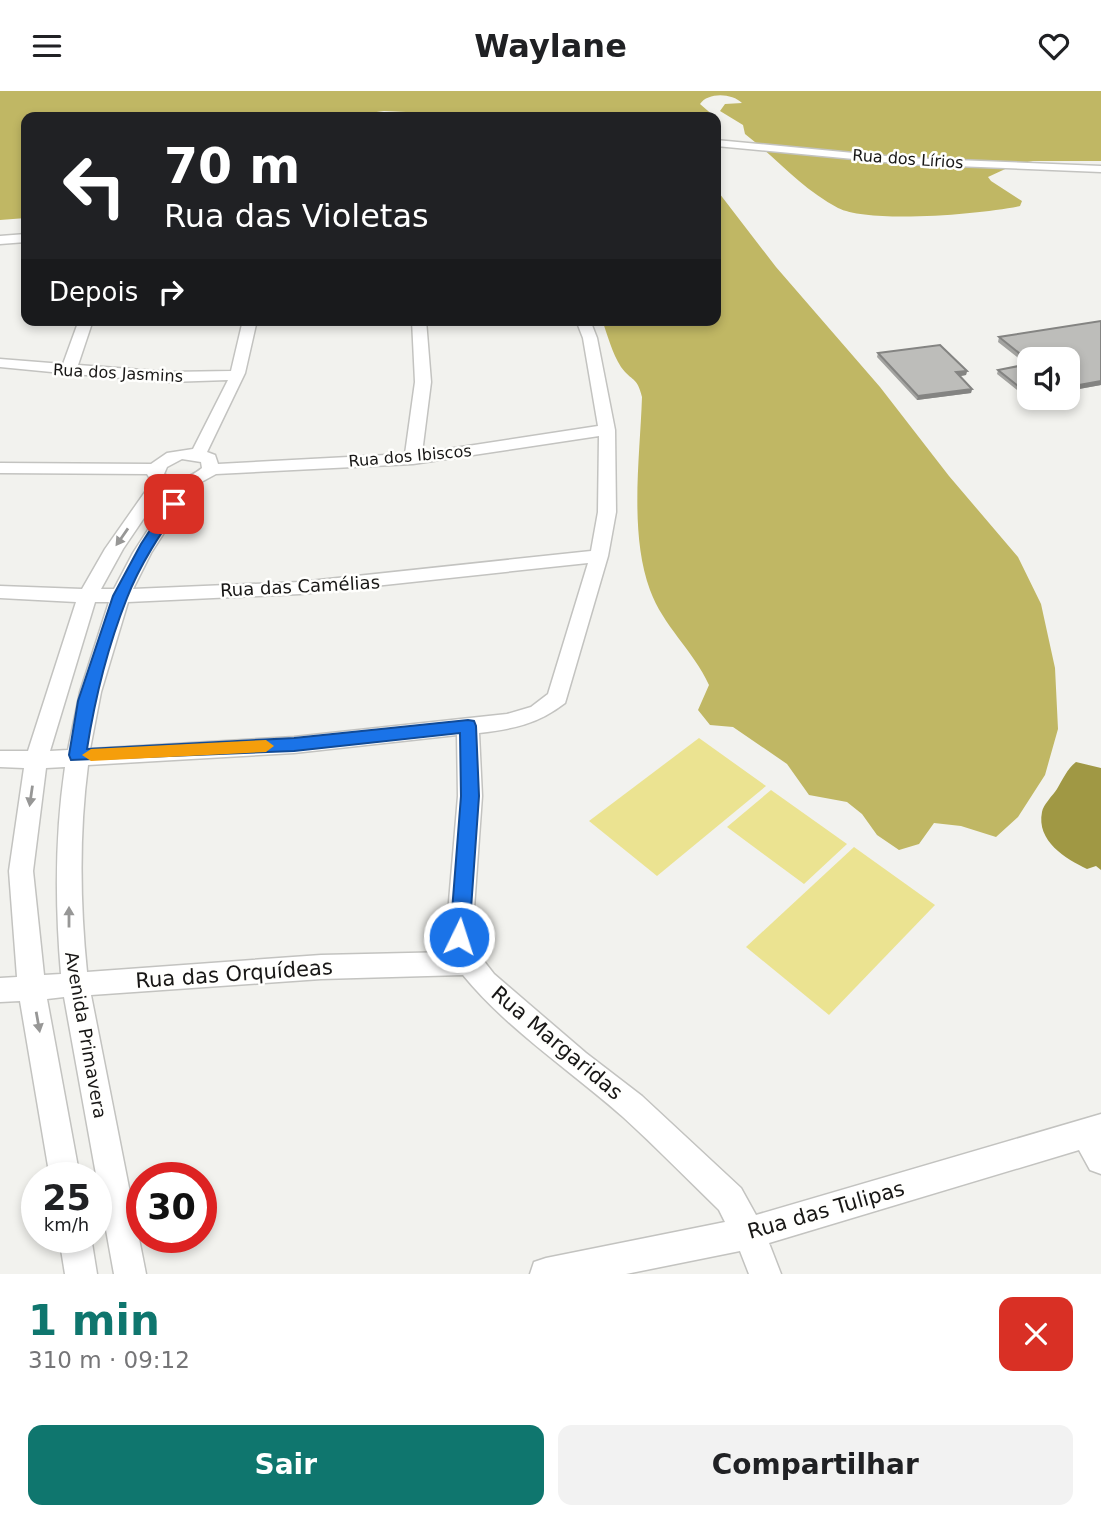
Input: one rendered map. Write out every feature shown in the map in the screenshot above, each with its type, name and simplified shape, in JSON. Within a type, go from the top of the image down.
[{"type":"street","name":"Rua dos Lírios","points":[[721,143],[906,161],[1101,169]]},
{"type":"street","points":[[0,240],[21,238]]},
{"type":"street","points":[[68,371],[84,326]]},
{"type":"street","points":[[198,454],[224,405],[236,375],[246,347],[249,326]]},
{"type":"street","points":[[412,459],[423,382],[419,326]]},
{"type":"street","points":[[0,759],[36,760],[77,755],[294,745],[508,722],[539,712],[557,698],[599,556],[607,512],[607,430],[590,338],[585,326]]},
{"type":"street","name":"Rua dos Jasmins","points":[[0,363],[68,371],[169,377],[236,375]]},
{"type":"street","name":"Rua dos Ibiscos","points":[[211,469],[412,459],[607,430]]},
{"type":"street","points":[[0,468],[158,475],[187,484],[201,479],[211,469],[209,459],[198,454],[173,456],[161,462],[158,475],[87,597],[36,760],[21,871],[32,989],[62,1162]]},
{"type":"street","name":"Avenida Primavera","points":[[130,1274],[75,984],[69,939],[69,809],[86,701],[120,596],[148,544],[187,484]]},
{"type":"street","name":"Rua das Camélias","points":[[0,593],[120,596],[394,580],[599,556]]},
{"type":"street","name":"Rua Margaridas","points":[[468,726],[470,796],[459,937],[469,963],[485,982],[576,1062],[632,1106],[730,1199],[749,1233],[765,1274]]},
{"type":"street","name":"Rua das Orquídeas","points":[[0,990],[321,967],[469,963]]},
{"type":"street","name":"Rua das Tulipas","points":[[546,1274],[749,1233],[1096,1141]]},
{"type":"street","points":[[78,1253],[81,1274]]},
{"type":"shaded area","points":[[0,91],[1101,91],[1101,161],[1033,161],[1016,164],[988,177],[1022,201],[1020,206],[980,212],[900,217],[853,213],[838,208],[801,183],[745,134],[743,125],[720,111],[725,104],[742,103],[732,97],[714,96],[700,104],[709,112],[21,112],[21,218],[0,220]]},
{"type":"shaded area","points":[[721,196],[776,267],[880,387],[949,476],[1018,557],[1041,604],[1055,668],[1058,729],[1045,775],[1018,817],[996,837],[961,826],[934,823],[919,844],[899,850],[877,835],[862,814],[847,802],[809,795],[787,764],[733,727],[710,725],[698,710],[709,685],[656,603],[644,568],[637,495],[642,397],[636,382],[625,372],[604,326],[721,326]]},
{"type":"shaded area","points":[[699,738],[766,786],[657,876],[589,821]]},
{"type":"shaded area","points":[[1076,762],[1101,768],[1101,870],[1096,866],[1087,869],[1054,848],[1041,822],[1044,806]]},
{"type":"shaded area","points":[[771,790],[847,844],[804,884],[727,827]]},
{"type":"shaded area","points":[[854,847],[935,905],[829,1015],[746,947]]},
{"type":"building","points":[[1101,321],[1101,381],[1080,385],[1080,347],[1017,347],[1017,351],[999,337]]},
{"type":"building","points":[[940,345],[967,371],[956,372],[972,389],[918,396],[878,353]]},
{"type":"building","points":[[1017,366],[1017,385],[998,370]]},
{"type":"slow traffic","points":[[91,755],[266,746]]},
{"type":"route","points":[[174,504],[148,544],[120,596],[86,701],[77,755],[294,745],[468,726],[470,796],[459,937]]}]
